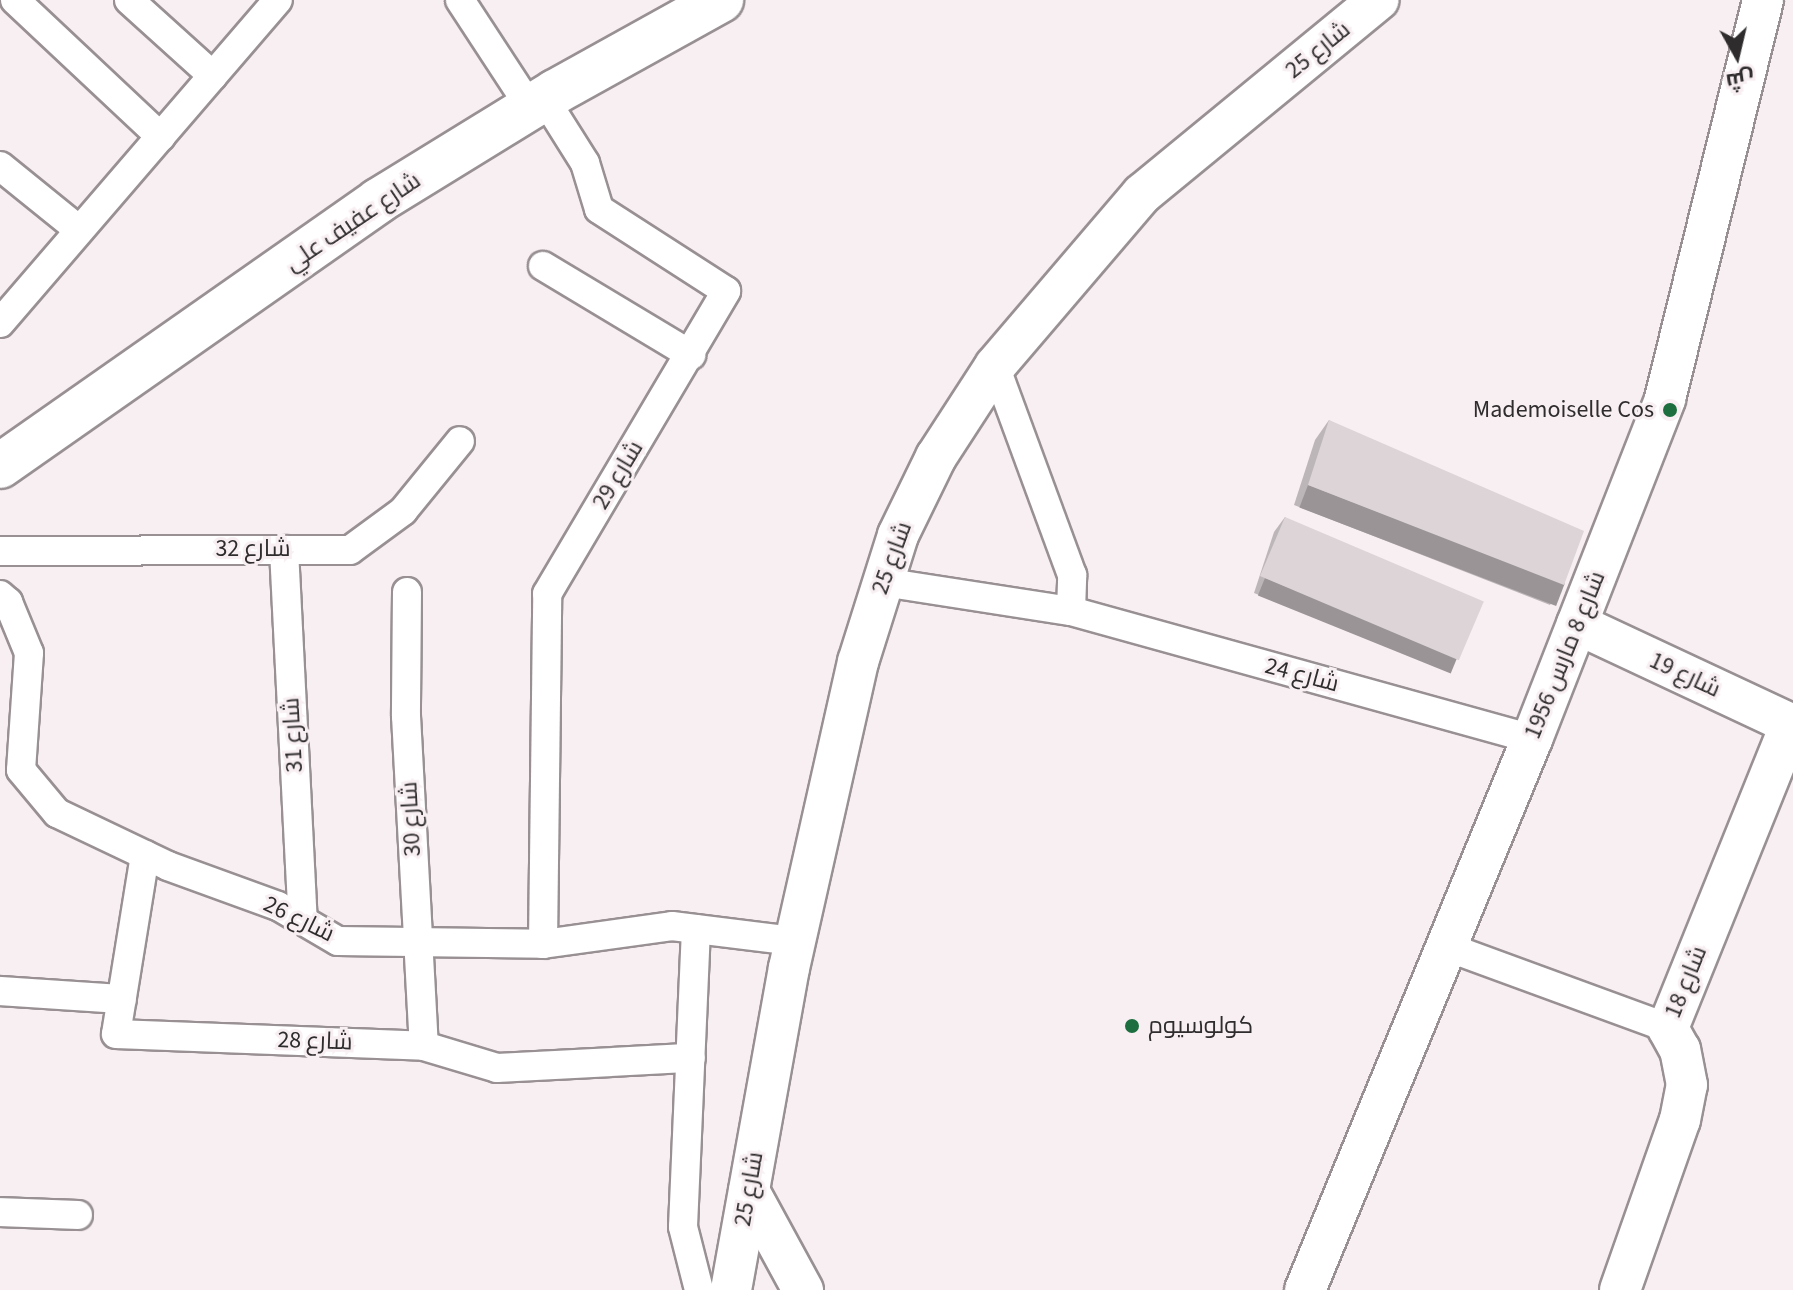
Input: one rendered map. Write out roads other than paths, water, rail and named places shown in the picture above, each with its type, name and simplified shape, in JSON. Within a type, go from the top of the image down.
[{"type":"main road","name":"شارع عفيف علي","points":[[0,466],[378,201],[537,103],[721,0]]},
{"type":"street","points":[[15,0],[161,137]]},
{"type":"street","points":[[129,0],[213,76]]},
{"type":"street","points":[[0,323],[278,0]]},
{"type":"street","points":[[460,0],[537,103]]},
{"type":"street","name":"شارع 25","points":[[731,1290],[795,941],[858,662],[898,535],[936,457],[995,366],[1142,194],[1378,0]]},
{"type":"street","name":"شارع 8 مارس 1956","points":[[1305,1290],[1532,739],[1665,399],[1763,0]]},
{"type":"street","name":"شارع 29","points":[[537,103],[585,163],[599,209],[726,291],[691,355],[547,594],[543,944]]},
{"type":"street","points":[[0,166],[79,230]]},
{"type":"street","points":[[543,266],[691,355]]},
{"type":"street","points":[[995,366],[1072,575],[1071,611]]},
{"type":"street","name":"شارع 32","points":[[0,551],[350,550],[403,511],[460,441]]},
{"type":"street","name":"شارع 31","points":[[284,550],[303,920]]},
{"type":"street","name":"شارع 24","points":[[883,582],[1071,611],[1532,739]]},
{"type":"street","name":"شارع 30","points":[[407,592],[406,716],[424,1046]]},
{"type":"street","name":"شارع 26","points":[[0,595],[8,602],[29,653],[12,736],[21,770],[57,813],[145,855],[303,920],[338,941],[543,944],[672,926],[795,941]]},
{"type":"street","name":"شارع 19","points":[[1577,624],[1792,724]]},
{"type":"street","name":"شارع 18","points":[[1620,1290],[1680,1120],[1687,1085],[1680,1050],[1668,1028],[1792,724]]},
{"type":"street","name":"شارع 28","points":[[145,855],[116,1034],[424,1046],[497,1068],[691,1058]]},
{"type":"street","points":[[696,929],[683,1227],[699,1290]]},
{"type":"street","points":[[1447,947],[1668,1028]]},
{"type":"street","points":[[0,991],[122,999]]},
{"type":"street","points":[[749,1191],[803,1290]]},
{"type":"street","points":[[0,1212],[78,1215]]},
{"type":"place","name":"Mademoiselle Cos","points":[[1670,410]]},
{"type":"place","name":"كولوسيوم","points":[[1132,1026]]}]
